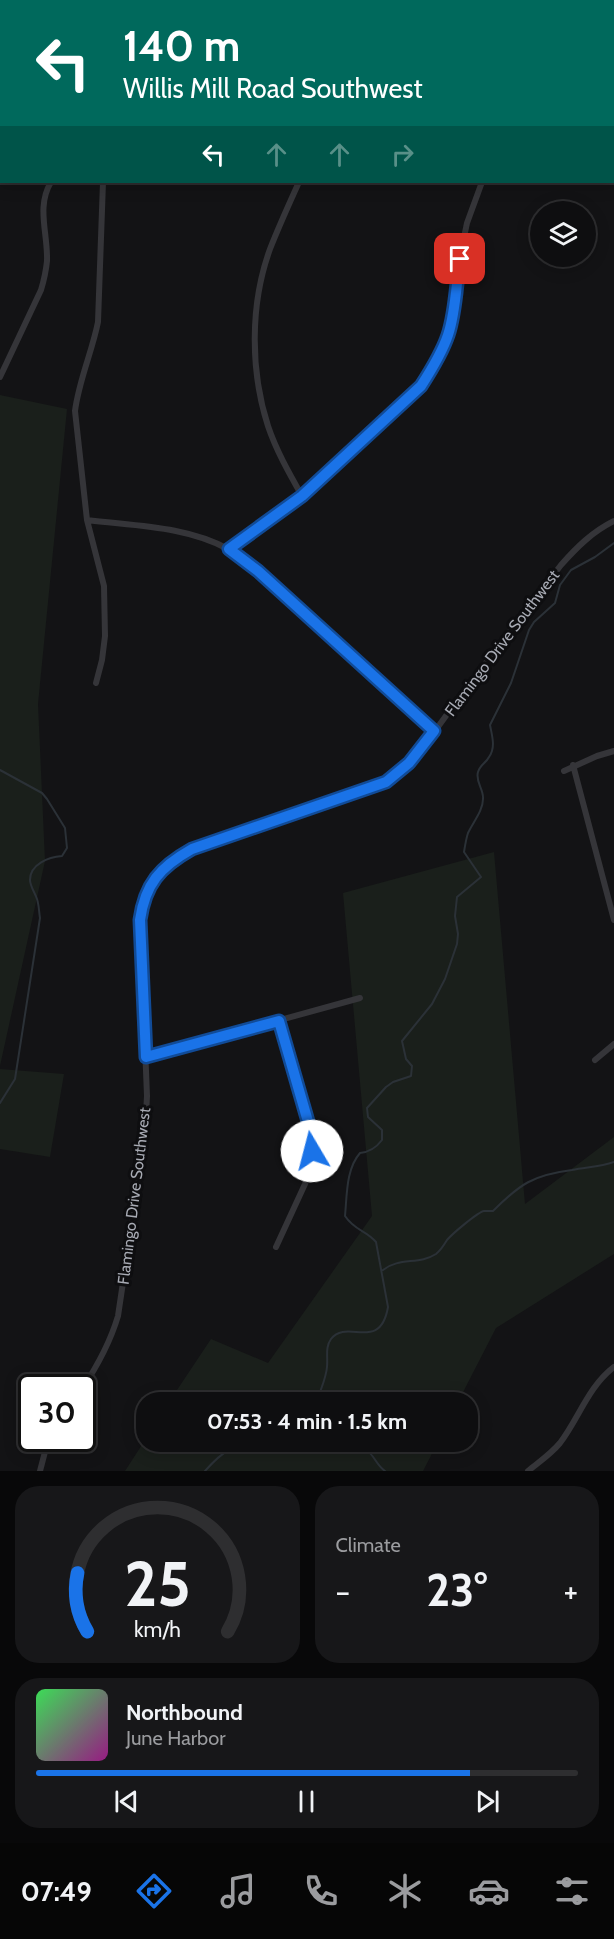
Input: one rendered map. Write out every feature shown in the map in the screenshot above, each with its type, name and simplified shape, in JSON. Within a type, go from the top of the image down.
[{"type":"street","points":[[0,377],[41,290],[45,275],[47,262],[43,201],[50,183]]},
{"type":"street","points":[[96,683],[105,636],[104,586],[87,520],[75,411],[77,395],[94,343],[98,322],[103,183]]},
{"type":"street","points":[[299,183],[265,267],[256,312],[255,335],[258,380],[268,425],[275,446],[302,496]]},
{"type":"street","points":[[229,549],[302,496],[415,393],[434,366],[449,334],[467,223],[482,183]]},
{"type":"street","points":[[87,520],[180,532],[229,549],[258,571],[434,731]]},
{"type":"street","name":"Flamingo Drive Southwest","points":[[92,1374],[112,1337],[118,1316],[145,1134],[147,1096],[140,920],[146,894],[160,872],[174,859],[192,849],[386,782],[409,763],[578,546],[594,532],[614,521]]},
{"type":"street","points":[[564,771],[573,765],[614,751]]},
{"type":"street","points":[[573,765],[614,920]]},
{"type":"street","points":[[146,1057],[360,998]]},
{"type":"street","points":[[276,1247],[305,1184],[312,1151],[309,1125],[279,1021]]},
{"type":"street","points":[[595,1060],[614,1044]]},
{"type":"street","points":[[528,1471],[559,1445],[590,1393],[614,1367]]},
{"type":"street","points":[[40,1471],[46,1452]]},
{"type":"shaded area","points":[[0,395],[67,409],[38,704],[45,861],[0,1066]]},
{"type":"shaded area","points":[[494,852],[525,1204],[614,1137],[614,1254],[496,1328],[463,1392],[176,1392],[211,1339],[268,1363],[372,1216],[343,893]]},
{"type":"shaded area","points":[[0,1069],[64,1074],[50,1157],[0,1149]]},
{"type":"shaded area","points":[[137,1452],[433,1452],[423,1471],[125,1471]]},
{"type":"waterway","points":[[320,1392],[327,1367],[327,1349],[331,1339],[338,1333],[371,1332],[384,1321],[388,1307],[376,1242],[345,1216],[348,1183],[355,1159],[360,1153],[367,1152],[382,1140],[382,1130],[368,1117],[367,1108],[386,1087],[411,1076],[412,1066],[406,1059],[402,1041],[432,1004],[445,979],[457,944],[455,916],[457,897],[481,877],[464,852],[468,833],[483,803],[477,776],[491,753],[493,741],[490,725],[511,683],[529,630],[534,622],[555,603],[560,585],[571,570],[614,543]]},
{"type":"waterway","points":[[0,770],[42,793],[65,828],[67,848],[62,856],[41,862],[31,874],[30,882],[38,901],[40,918],[15,1079],[0,1103]]},
{"type":"waterway","points":[[383,1270],[389,1266],[436,1254],[447,1240],[471,1219],[481,1212],[493,1211],[528,1182],[559,1172],[614,1162]]},
{"type":"waterway","points":[[205,1471],[226,1452]]},
{"type":"waterway","points":[[369,1452],[385,1471]]},
{"type":"route","points":[[312,1151],[309,1125],[279,1021],[146,1057],[140,920],[142,907],[153,882],[174,859],[192,849],[386,782],[409,763],[434,731],[258,571],[229,549],[302,496],[421,386],[434,366],[449,334],[460,259]]}]
